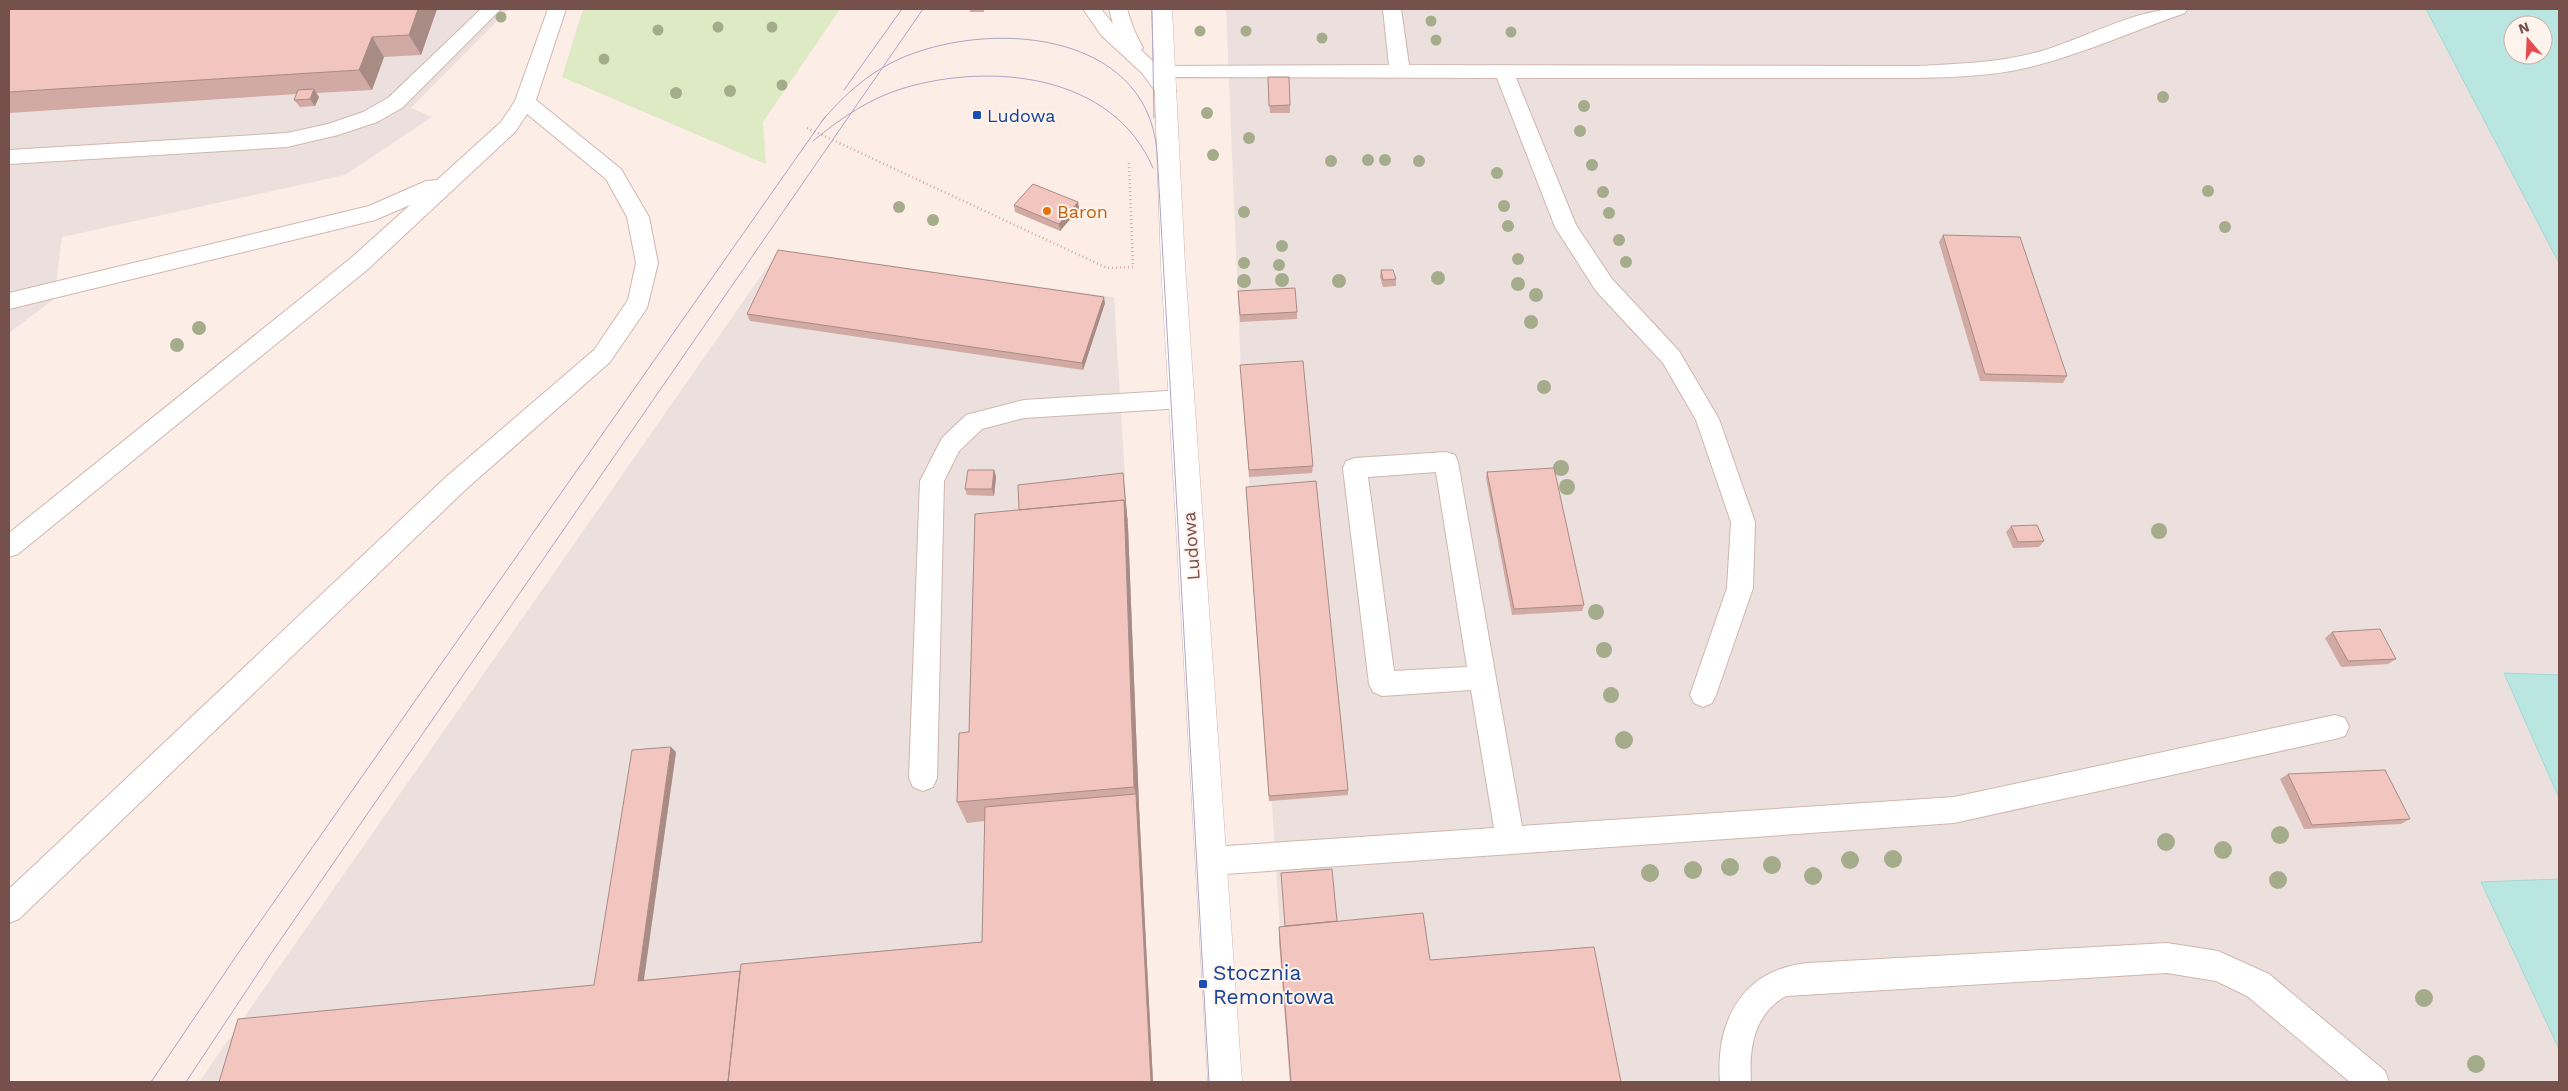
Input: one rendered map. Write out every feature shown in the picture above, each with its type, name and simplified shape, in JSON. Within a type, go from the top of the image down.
[{"type":"street","name":"Ludowa","points":[[1162,9],[1159,76],[1182,399],[1225,1082]]},
{"type":"lane","points":[[9,156],[288,140],[332,130],[370,117],[395,103],[492,9]]},
{"type":"lane","points":[[9,547],[359,264],[508,127],[525,102],[557,9]]},
{"type":"lane","points":[[1074,9],[1115,37],[1159,76],[1400,71],[1908,72],[1986,68],[2047,56],[2131,24],[2178,9]]},
{"type":"lane","points":[[1092,9],[1115,37]]},
{"type":"lane","points":[[1118,9],[1126,37],[1159,76]]},
{"type":"lane","points":[[1392,9],[1400,71]]},
{"type":"lane","points":[[1504,72],[1566,227],[1604,285],[1671,357],[1707,420],[1743,522],[1740,588],[1703,695]]},
{"type":"lane","points":[[9,908],[455,484],[602,356],[639,302],[647,263],[638,217],[614,174],[525,102]]},
{"type":"lane","points":[[9,301],[375,212],[424,191],[462,170]]},
{"type":"lane","points":[[923,778],[932,481],[950,445],[974,422],[1024,409],[1182,399]]},
{"type":"lane","points":[[1482,678],[1382,684],[1355,468],[1446,462],[1510,841]]},
{"type":"lane","points":[[1211,861],[1954,810],[2335,727]]},
{"type":"lane","points":[[1736,1082],[1735,1063],[1739,1032],[1744,1021],[1763,994],[1784,981],[1808,978],[2168,958],[2218,966],[2258,984],[2374,1082]]},
{"type":"path","points":[[807,128],[1107,268],[1133,267],[1129,162]]},
{"type":"shaded area","points":[[297,9],[509,9],[411,108],[432,117],[345,175],[62,237],[54,299],[9,333],[9,27]]},
{"type":"shaded area","points":[[1226,9],[2533,9],[2537,15],[2503,15],[2503,65],[2553,65],[2553,37],[2559,45],[2559,1082],[1290,1082],[1272,805],[1246,493],[1250,492],[1241,372]]},
{"type":"shaded area","points":[[779,250],[1114,297],[1128,527],[1139,807],[1153,1082],[199,1082]]},
{"type":"green space","points":[[583,9],[840,9],[763,122],[766,164],[562,77]]},
{"type":"water","points":[[2426,9],[2559,9],[2559,263]]},
{"type":"water","points":[[2504,673],[2559,675],[2559,798]]},
{"type":"water","points":[[2559,879],[2559,1049],[2481,882]]},
{"type":"building","points":[[9,9],[418,9],[409,35],[372,37],[359,70],[9,92]]},
{"type":"building","points":[[1268,77],[1289,77],[1290,105],[1269,106]]},
{"type":"building","points":[[314,89],[310,99],[294,100],[298,90]]},
{"type":"building","points":[[1033,184],[1078,202],[1059,224],[1014,205]]},
{"type":"building","points":[[1943,235],[2020,237],[2067,376],[1985,374]]},
{"type":"building","points":[[778,250],[1104,297],[1082,363],[747,314]]},
{"type":"building","points":[[1381,270],[1393,270],[1396,279],[1383,280]]},
{"type":"building","points":[[1295,288],[1297,312],[1240,315],[1238,291]]},
{"type":"building","points":[[1303,361],[1313,466],[1249,470],[1240,365]]},
{"type":"building","points":[[1554,468],[1584,605],[1514,609],[1487,472]]},
{"type":"building","points":[[968,470],[994,470],[992,489],[965,489]]},
{"type":"building","points":[[1123,473],[1127,521],[1124,500],[1019,510],[1018,485]]},
{"type":"building","points":[[1316,481],[1348,790],[1269,796],[1246,487]]},
{"type":"building","points":[[1124,500],[1134,787],[957,802],[959,733],[969,732],[975,514]]},
{"type":"building","points":[[2037,525],[2044,541],[2018,542],[2011,526]]},
{"type":"building","points":[[2380,629],[2396,659],[2348,661],[2332,632]]},
{"type":"building","points":[[671,747],[638,981],[740,971],[728,1082],[219,1082],[238,1019],[594,985],[632,750]]},
{"type":"building","points":[[2385,770],[2410,819],[2312,825],[2288,774]]},
{"type":"building","points":[[1136,794],[1151,1082],[728,1082],[741,964],[982,942],[985,807]]},
{"type":"building","points":[[1332,869],[1337,921],[1285,926],[1281,873]]},
{"type":"building","points":[[1423,913],[1430,960],[1594,947],[1621,1082],[1291,1082],[1279,927]]},
{"type":"tram line","points":[[844,90],[902,9]]},
{"type":"tram line","points":[[882,68],[923,9]]},
{"type":"tram line","points":[[1152,9],[1154,118]]},
{"type":"tram line","points":[[882,68],[897,60],[933,47],[974,40],[1015,39],[1056,44],[1093,58],[1124,80],[1146,110],[1157,151],[1209,1082]]},
{"type":"tram line","points":[[823,119],[856,86],[882,68]]},
{"type":"tram line","points":[[851,113],[882,68]]},
{"type":"tram line","points":[[851,113],[891,92],[938,80],[974,76],[1011,77],[1046,83],[1080,95],[1110,112],[1134,137],[1153,168]]},
{"type":"tram line","points":[[186,1082],[272,952],[851,113]]},
{"type":"tram line","points":[[813,141],[851,113]]},
{"type":"tram line","points":[[151,1082],[243,946],[823,119]]},
{"type":"place","name":"Ludowa","points":[[977,115]]},
{"type":"place","name":"Baron","points":[[1047,211]]},
{"type":"place","name":"Stocznia Remontowa","points":[[1203,984]]}]
